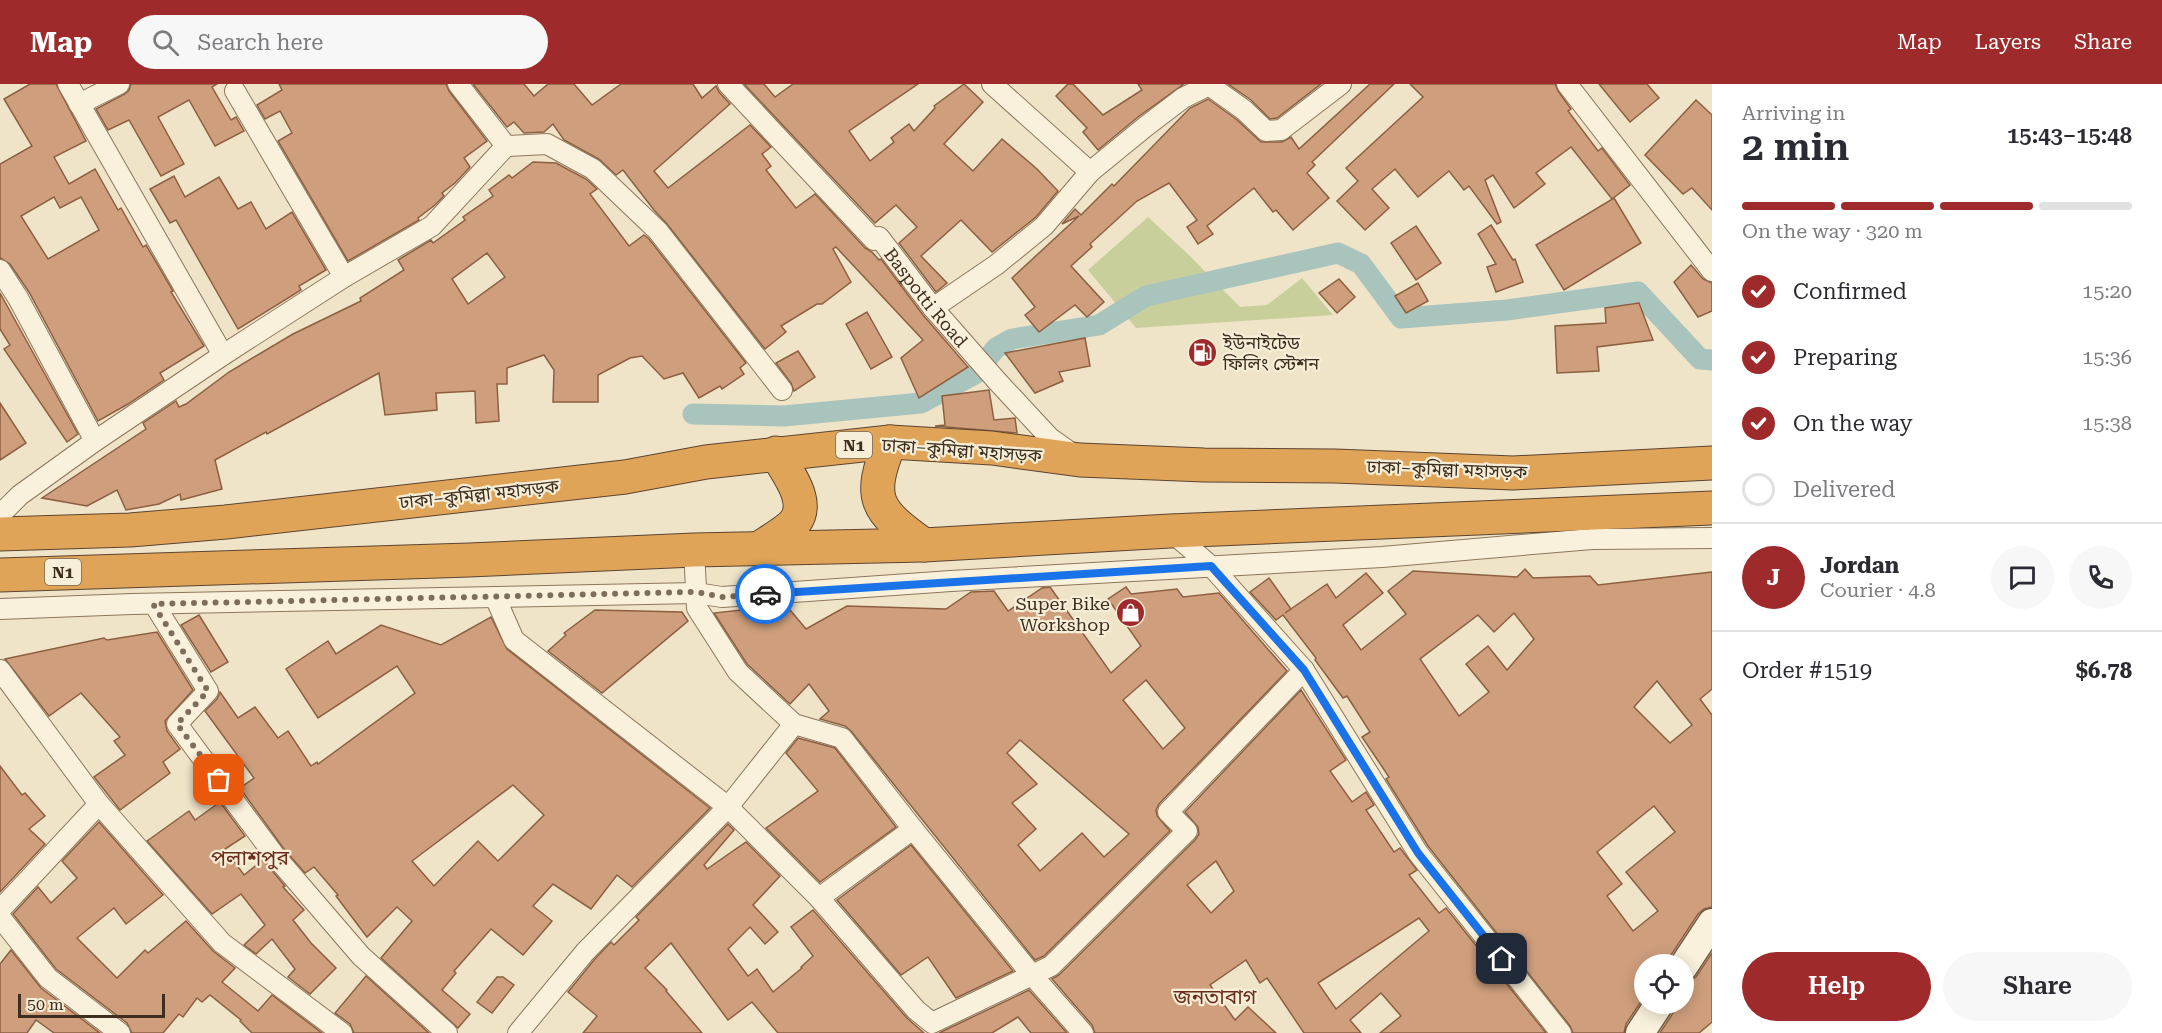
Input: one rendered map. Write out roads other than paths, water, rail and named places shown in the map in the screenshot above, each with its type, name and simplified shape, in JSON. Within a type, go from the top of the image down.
[{"type":"highway","name":"ঢাকা–কুমিল্লা মহাসড়ক","points":[[0,534],[130,530],[226,522],[625,477],[706,462],[890,442],[992,448],[1080,460],[1513,473],[1712,463]]},
{"type":"highway","points":[[890,442],[879,471],[877,493],[888,517],[924,545]]},
{"type":"highway","points":[[761,547],[795,522],[801,510],[799,496],[776,453]]},
{"type":"highway","name":"N1","points":[[0,575],[125,569],[469,560],[761,547],[924,545],[1170,531],[1712,508]]},
{"type":"highway","points":[[0,516],[226,522]]},
{"type":"street","points":[[68,84],[223,355]]},
{"type":"street","points":[[79,104],[119,84]]},
{"type":"street","points":[[458,84],[506,146]]},
{"type":"street","name":"Baspotti Road","points":[[728,84],[874,240],[879,237],[933,308],[1050,438],[1080,460]]},
{"type":"street","points":[[992,84],[1090,172]]},
{"type":"street","points":[[933,308],[996,266],[1044,226],[1090,172],[1183,98],[1209,85],[1244,110],[1266,131],[1281,130],[1341,84]]},
{"type":"street","points":[[1567,84],[1709,260]]},
{"type":"street","points":[[237,86],[344,277]]},
{"type":"street","points":[[0,516],[20,495],[95,441],[223,355],[344,277],[432,226],[506,146],[547,144],[593,168],[658,231],[782,390]]},
{"type":"street","points":[[0,270],[18,298],[95,441]]},
{"type":"street","points":[[1170,531],[1211,566],[1304,670],[1418,853],[1561,1033]]},
{"type":"street","points":[[0,609],[696,592],[722,597],[963,580],[1382,557],[1592,539],[1712,538]]},
{"type":"street","points":[[694,550],[697,608],[738,672],[794,724],[842,738],[1032,975],[1083,1033]]},
{"type":"street","points":[[495,597],[514,640],[728,807],[819,898],[916,1010],[936,1028],[1051,966],[1187,831],[1168,812],[1304,670]]},
{"type":"street","points":[[153,604],[208,691],[177,724],[275,856],[361,956],[447,1033]]},
{"type":"street","points":[[0,670],[99,804],[222,943],[342,1033]]},
{"type":"street","points":[[518,1033],[585,952],[728,807],[794,724]]},
{"type":"street","points":[[0,910],[99,804]]},
{"type":"street","points":[[819,898],[913,829]]},
{"type":"street","points":[[0,917],[48,978],[120,1033]]},
{"type":"street","points":[[1692,954],[1712,923]]},
{"type":"street","points":[[1640,1033],[1652,1014]]},
{"type":"waterway","points":[[693,414],[784,416],[921,403],[975,374],[996,348],[1012,339],[1099,325],[1146,296],[1338,253],[1361,264],[1401,318],[1507,310],[1638,292],[1700,359],[1712,360]]},
{"type":"place","name":"ইউনাইটেড ফিলিং স্টেশন","points":[[1202,352]]},
{"type":"place","name":"Super Bike Workshop","points":[[1131,613]]},
{"type":"district","name":"পলাশপুর","points":[[250,858]]},
{"type":"district","name":"জনতাবাগ","points":[[1215,997]]}]
